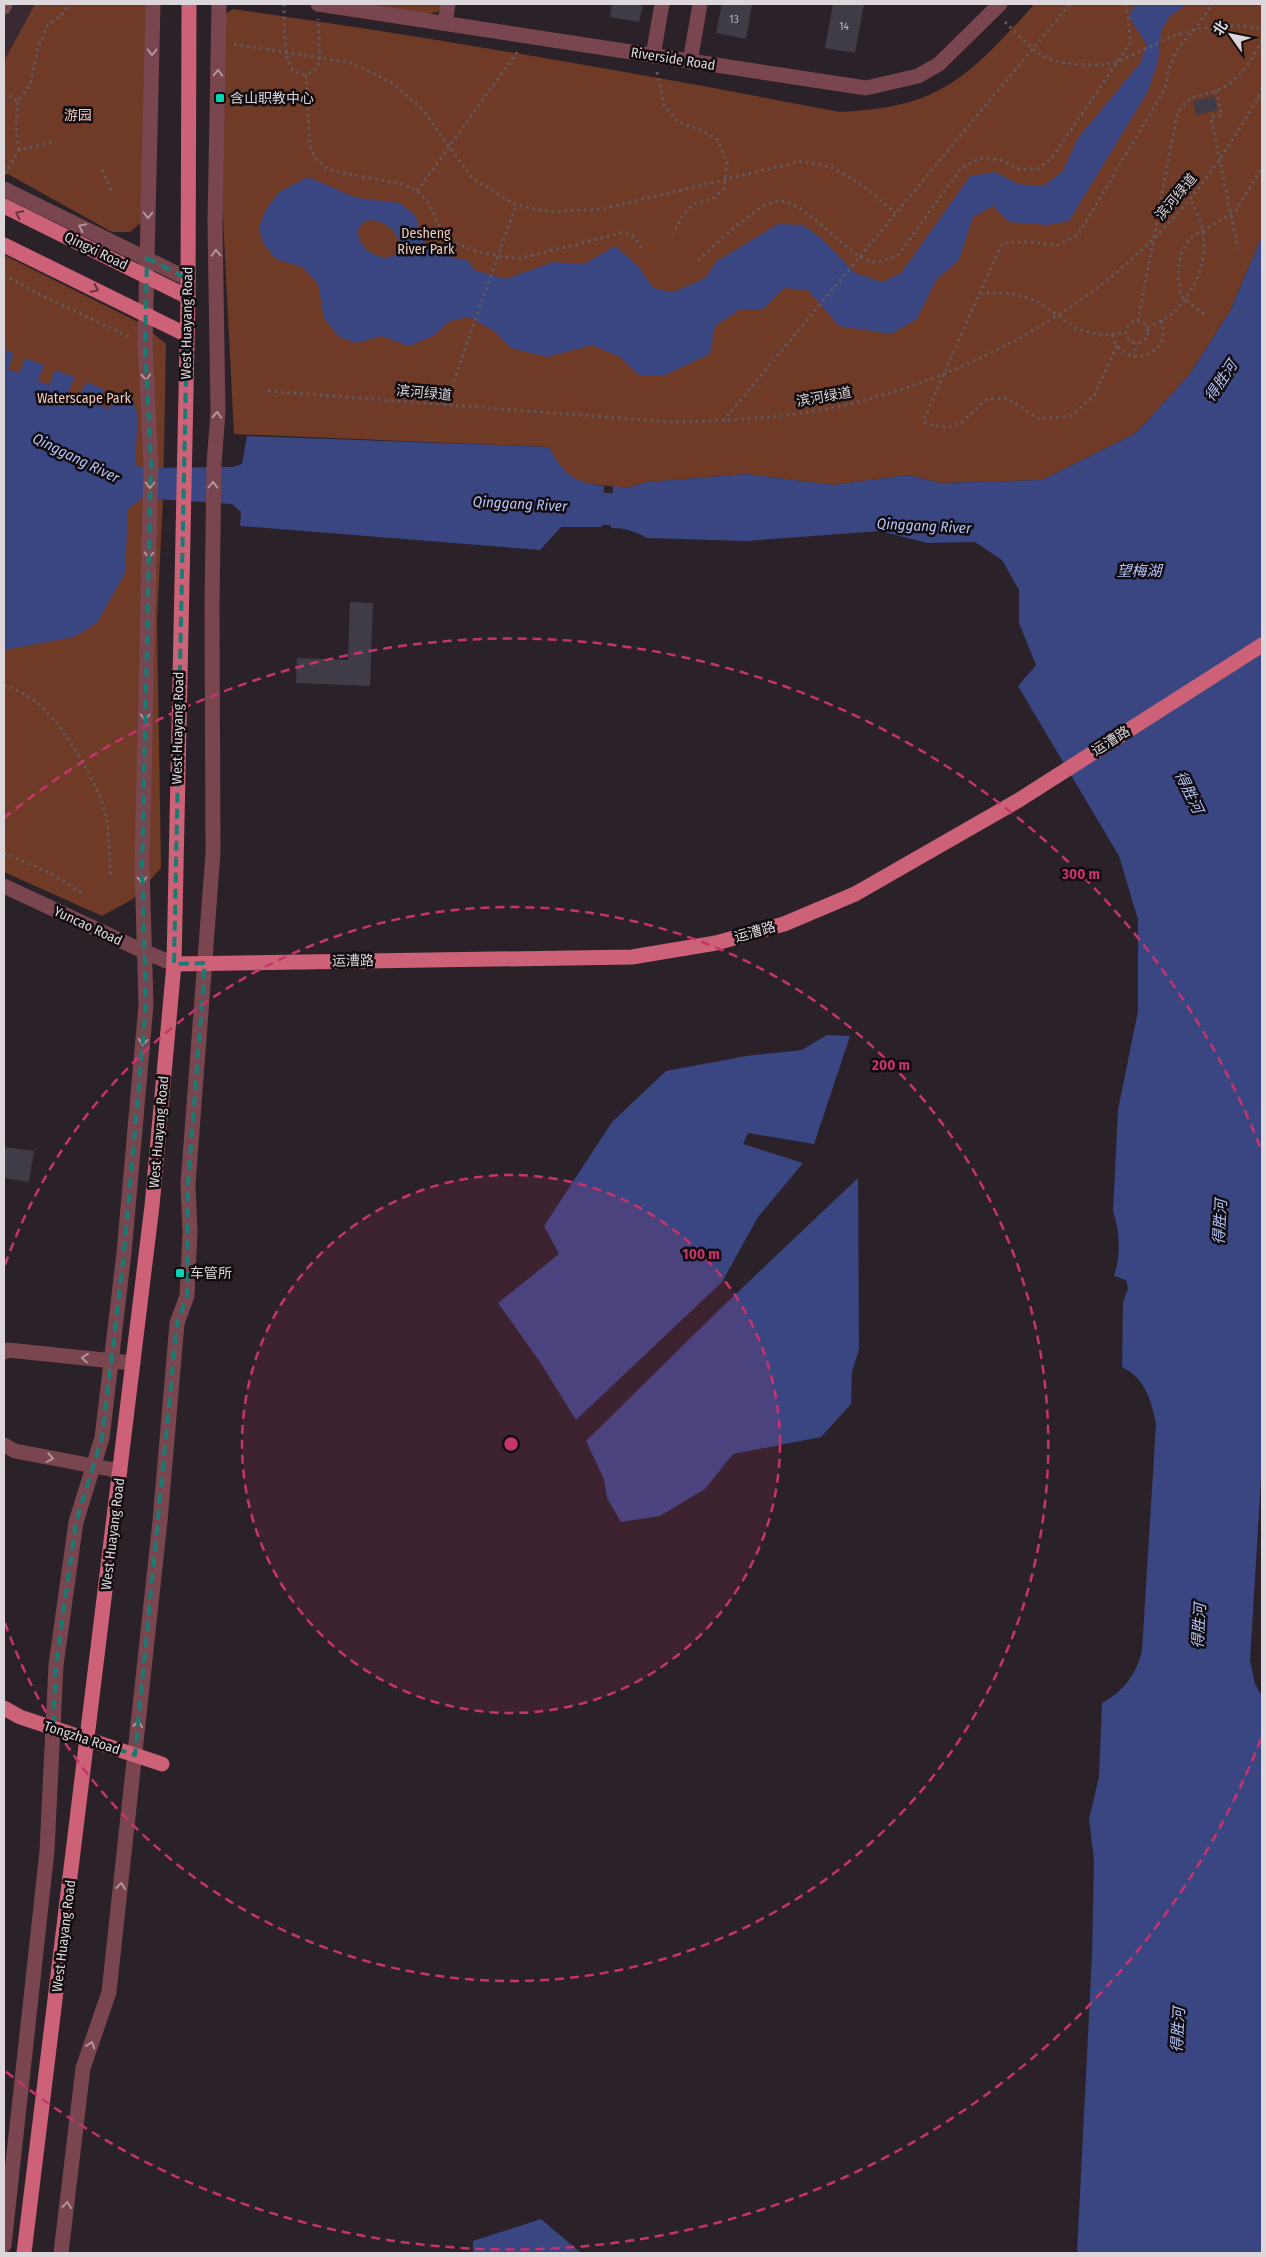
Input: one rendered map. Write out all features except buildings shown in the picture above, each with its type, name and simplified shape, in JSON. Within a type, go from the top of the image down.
[{"type":"main road","name":"West Huayang Road","points":[[24,2253],[152,1206],[174,964],[182,507],[188,297],[189,4]]},
{"type":"main road","name":"Qingxi Road","points":[[4,206],[188,297]]},
{"type":"main road","points":[[4,245],[187,335]]},
{"type":"main road","name":"运漕路","points":[[174,964],[632,957],[716,943],[784,924],[855,894],[1019,800],[1262,645]]},
{"type":"main road","name":"Tongzha Road","points":[[4,1708],[20,1717],[162,1764]]},
{"type":"street","points":[[4,2245],[5,2216],[46,1851],[56,1665],[76,1522],[102,1438],[124,1252],[146,1005],[142,867],[151,463],[145,315],[154,4]]},
{"type":"street","points":[[61,2253],[83,2068],[109,1992],[160,1521],[177,1323],[187,1296],[190,1232],[188,1184],[213,853],[213,507],[218,412],[215,223],[219,4]]},
{"type":"street","points":[[445,23],[448,4]]},
{"type":"street","points":[[653,56],[662,4]]},
{"type":"street","points":[[690,62],[700,4]]},
{"type":"street","name":"Riverside Road","points":[[318,8],[445,23],[866,88],[918,76],[940,64],[997,7]]},
{"type":"street","points":[[4,189],[188,279]]},
{"type":"street","name":"Yuncao Road","points":[[4,886],[144,952],[174,964]]},
{"type":"street","points":[[4,1352],[8,1350],[133,1363]]},
{"type":"street","points":[[4,1445],[15,1451],[120,1471]]},
{"type":"street","points":[[5,2216],[28,2220]]},
{"type":"path","points":[[4,177],[19,150],[16,125],[18,101],[30,85],[39,44],[48,24],[61,16],[69,4]]},
{"type":"path","points":[[284,4],[288,63],[295,71],[306,75]]},
{"type":"path","points":[[723,421],[1070,4]]},
{"type":"path","points":[[698,260],[760,207],[778,201],[794,204],[867,260],[886,261],[899,254],[961,168],[981,158],[1001,160],[1022,170],[1039,168],[1051,159],[1131,42],[1126,4]]},
{"type":"path","points":[[1117,346],[1094,396],[1070,416],[1039,419],[1007,398],[987,399],[962,422],[948,427],[934,426],[923,421],[1002,243],[1028,242],[1058,245],[1078,235],[1165,89],[1169,69],[1176,51],[1196,29],[1212,4]]},
{"type":"path","points":[[997,7],[1032,49],[1050,59],[1082,65],[1118,62],[1168,38],[1196,29],[1243,26],[1262,30]]},
{"type":"path","points":[[306,75],[317,68],[320,58],[318,8]]},
{"type":"path","points":[[417,191],[529,37]]},
{"type":"path","points":[[1138,321],[1177,115],[1185,102],[1193,95],[1216,91],[1228,85],[1241,73],[1262,39]]},
{"type":"path","points":[[218,42],[351,63],[391,82],[423,110],[472,178],[516,205],[552,212],[602,209],[802,161],[834,168],[863,186],[896,213]]},
{"type":"path","points":[[653,56],[664,105],[678,122],[701,130],[718,140],[727,163],[724,188],[713,199],[694,204],[683,214],[673,234]]},
{"type":"path","points":[[306,75],[310,146],[316,159],[328,170],[402,184],[417,191],[428,202],[442,231],[453,242],[478,252],[518,259],[620,234],[629,234],[636,239],[643,251]]},
{"type":"path","name":"滨河绿道","points":[[268,391],[671,422],[723,421],[794,414],[864,401],[917,385],[1015,342],[1058,316],[1108,281],[1154,239],[1191,199],[1220,160],[1262,88]]},
{"type":"path","points":[[1216,91],[1222,115],[1211,117],[1238,250]]},
{"type":"path","points":[[4,92],[18,101]]},
{"type":"path","points":[[1258,97],[1262,104]]},
{"type":"path","points":[[19,150],[52,142]]},
{"type":"path","points":[[1204,314],[1181,296],[1178,276],[1180,256],[1190,238],[1234,212],[1262,167]]},
{"type":"path","points":[[102,170],[112,192]]},
{"type":"path","points":[[1147,327],[1167,318],[1185,299],[1199,275],[1203,250],[1203,231],[1191,199]]},
{"type":"path","points":[[446,406],[516,205]]},
{"type":"path","points":[[4,275],[145,345]]},
{"type":"path","points":[[980,293],[1010,293],[1037,301],[1077,329],[1100,335],[1126,333]]},
{"type":"path","points":[[1112,335],[1117,346],[1127,355],[1143,356],[1158,348],[1164,332],[1161,320]]},
{"type":"path","points":[[1138,321],[1147,327]]},
{"type":"path","points":[[1138,321],[1128,325],[1126,333],[1129,339],[1136,343],[1141,342],[1146,338],[1147,327]]},
{"type":"path","points":[[1135,357],[1136,343]]},
{"type":"path","points":[[4,685],[16,689],[43,707],[69,741],[91,778],[106,817],[111,875]]},
{"type":"path","points":[[4,853],[50,873],[84,894]]},
{"type":"highlighted area","points":[[147,258],[188,279],[174,964],[205,963],[188,1184],[187,1296],[177,1323],[135,1755],[53,1728],[56,1665],[76,1522],[102,1438],[124,1253],[146,1005],[142,867],[151,463],[145,345]]},
{"type":"shaded area","points":[[4,4],[35,4],[4,61]]},
{"type":"green space","name":"游园","points":[[35,4],[152,4],[144,220],[130,232],[112,232],[4,172],[4,61]]},
{"type":"green space","points":[[366,4],[443,4],[438,12],[426,14]]},
{"type":"green space","name":"Desheng River Park","points":[[1034,4],[1262,4],[1262,236],[1230,311],[1189,375],[1136,433],[1042,480],[941,483],[908,475],[833,485],[747,474],[647,482],[627,488],[582,483],[571,477],[558,465],[549,447],[234,434],[213,22],[233,9],[537,57],[840,112],[890,107],[911,102],[930,95],[948,85],[966,73],[984,57]]},
{"type":"green space","name":"Waterscape Park","points":[[4,255],[142,324],[166,344],[163,499],[157,619],[161,868],[133,899],[102,916],[4,872]]},
{"type":"water","points":[[1135,4],[1187,4],[1170,16],[1161,31],[1158,62],[1148,91],[1069,221],[1047,225],[1009,222],[993,206],[973,217],[959,260],[936,280],[917,319],[891,334],[839,326],[808,290],[784,288],[763,309],[739,310],[715,326],[710,354],[665,375],[640,376],[620,357],[592,345],[547,357],[511,348],[494,331],[469,317],[450,321],[433,336],[409,346],[381,336],[357,343],[339,337],[324,318],[318,284],[302,267],[276,259],[263,243],[259,228],[265,211],[279,192],[308,177],[357,198],[400,203],[416,216],[421,238],[430,247],[444,255],[469,261],[474,270],[506,279],[553,262],[584,264],[615,246],[639,267],[653,288],[673,292],[705,278],[717,261],[778,224],[803,225],[821,238],[855,273],[882,282],[901,273],[970,176],[995,172],[1018,184],[1043,186],[1063,171],[1078,138],[1140,63],[1147,45],[1129,17]],"holes":[[[370,220],[377,221],[391,229],[398,238],[402,249],[392,256],[382,257],[373,254],[365,248],[360,240],[358,232],[361,225]]]},
{"type":"water","name":"望梅湖","points":[[1262,236],[1262,1461],[1250,1661],[1255,1684],[1262,1696],[1262,2253],[1077,2253],[1092,1956],[1094,1860],[1089,1819],[1099,1777],[1102,1703],[1110,1699],[1128,1682],[1136,1668],[1142,1651],[1156,1424],[1149,1398],[1142,1384],[1122,1367],[1123,1303],[1128,1288],[1126,1280],[1114,1276],[1119,1251],[1117,1227],[1113,1211],[1118,1110],[1138,1011],[1138,920],[1119,856],[1018,686],[1036,665],[1019,623],[1019,590],[1002,560],[975,542],[927,543],[880,531],[746,541],[647,538],[629,530],[611,528],[613,486],[627,488],[647,482],[747,474],[833,485],[908,475],[941,483],[1042,480],[1136,433],[1189,375],[1230,311]]},
{"type":"water","points":[[4,349],[14,354],[8,369],[19,373],[25,358],[44,365],[38,381],[49,385],[55,370],[75,377],[68,393],[79,397],[86,382],[104,389],[98,404],[109,409],[115,393],[133,400],[138,417],[135,464],[142,468],[232,467],[242,464],[247,436],[549,447],[570,476],[584,482],[604,486],[602,527],[561,527],[540,550],[240,526],[241,512],[232,504],[142,498],[128,509],[125,573],[97,623],[74,637],[4,650]]},
{"type":"water","points":[[827,1035],[850,1036],[814,1144],[748,1133],[743,1144],[803,1163],[758,1217],[722,1282],[576,1420],[540,1362],[498,1303],[559,1254],[544,1226],[612,1122],[666,1071],[746,1056],[802,1050]]},
{"type":"water","points":[[858,1178],[859,1349],[852,1372],[851,1404],[821,1437],[733,1454],[705,1489],[660,1516],[621,1522],[607,1498],[604,1479],[586,1441],[721,1308]]},
{"type":"water","points":[[541,2219],[581,2253],[473,2253],[473,2241]]},
{"type":"waterway","name":"Qinggang River","points":[[558,506],[657,512]]},
{"type":"place","name":"含山职教中心","points":[[220,98]]},
{"type":"place","name":"车管所","points":[[180,1273]]},
{"type":"water label","name":"得胜河","points":[[1221,381]]},
{"type":"water label","name":"得胜河","points":[[1189,792]]},
{"type":"water label","name":"得胜河","points":[[1220,1222]]},
{"type":"water label","name":"得胜河","points":[[1199,1626]]},
{"type":"water label","name":"得胜河","points":[[1178,2030]]}]
